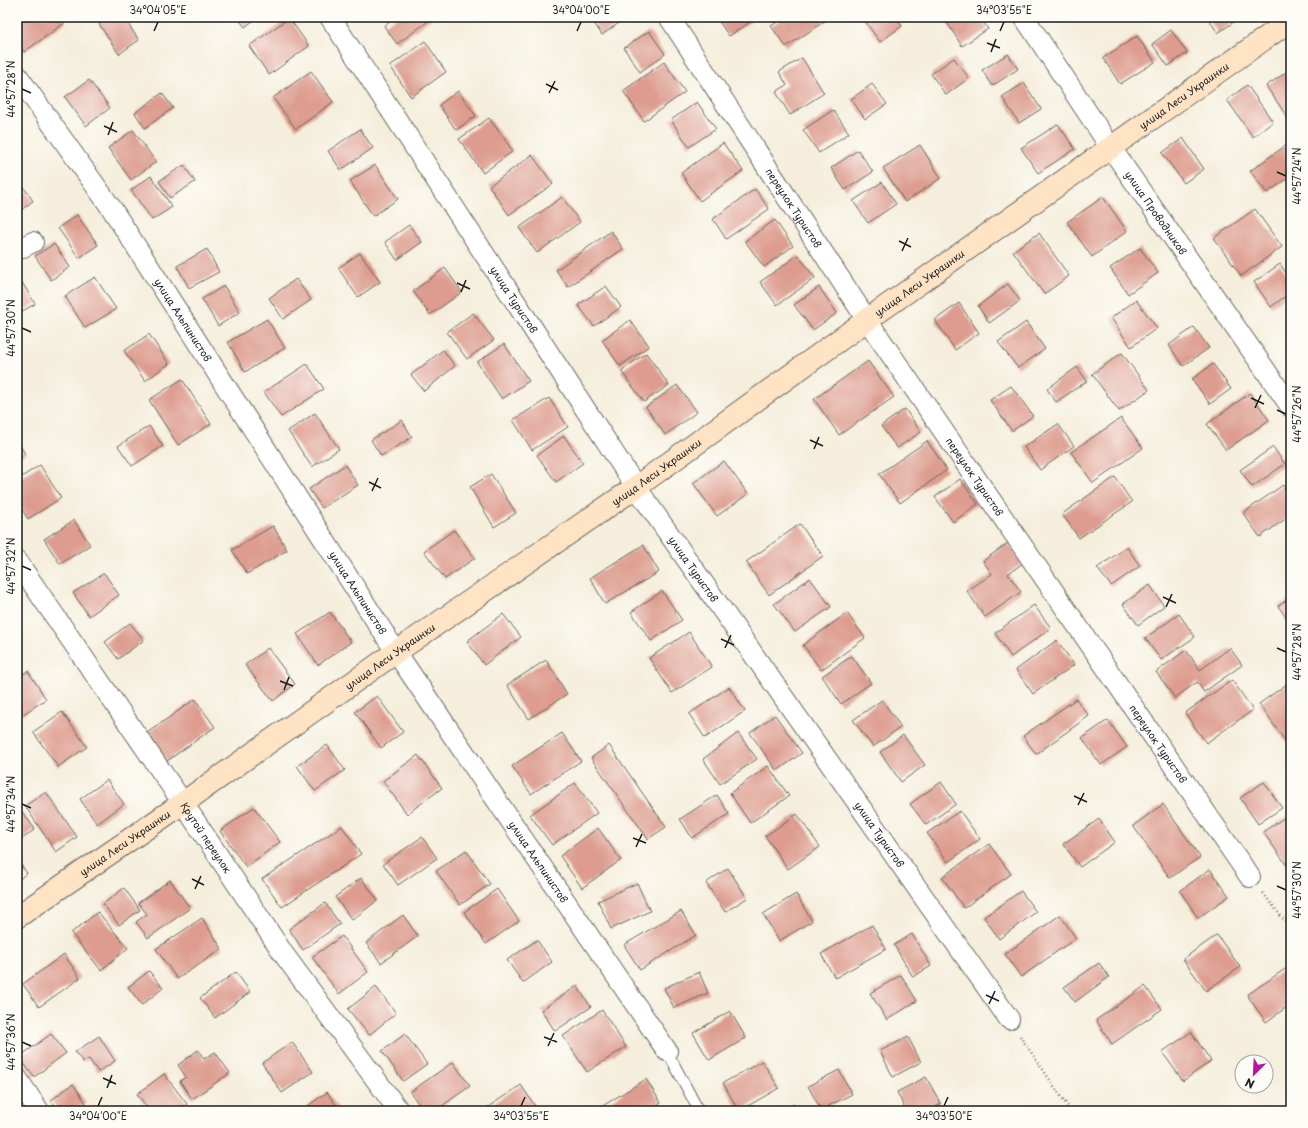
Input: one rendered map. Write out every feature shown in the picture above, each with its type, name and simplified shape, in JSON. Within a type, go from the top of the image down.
[{"type":"main road","name":"улица Леси Украинки","points":[[17,917],[183,803],[396,652],[636,487],[867,320],[1291,20]]},
{"type":"street","name":"улица Туристов","points":[[330,17],[636,487],[1009,1019]]},
{"type":"street","name":"переулок Туристов","points":[[669,17],[867,320],[1250,876]]},
{"type":"street","name":"улица Проводников","points":[[1024,17],[1111,148],[1291,407]]},
{"type":"street","name":"улица Альпинистов","points":[[17,75],[112,209],[396,652],[667,1051]]},
{"type":"street","name":"Крутой переулок","points":[[17,561],[286,956],[400,1111]]},
{"type":"street","points":[[17,1078],[39,1111]]},
{"type":"lane","name":"улица Альпинистов","points":[[667,1051],[699,1111]]},
{"type":"path","points":[[1250,876],[1291,929]]},
{"type":"path","points":[[1009,1019],[1071,1111]]},
{"type":"building","points":[[18,17],[62,17],[66,22],[24,52],[17,42]]},
{"type":"building","points":[[109,17],[123,17],[139,40],[119,54],[99,24]]},
{"type":"building","points":[[237,17],[258,17],[245,27]]},
{"type":"building","points":[[397,17],[434,17],[397,44],[384,26]]},
{"type":"building","points":[[590,17],[627,17],[602,35]]},
{"type":"building","points":[[716,17],[758,17],[729,36]]},
{"type":"building","points":[[785,17],[822,17],[825,21],[786,47],[771,26]]},
{"type":"building","points":[[862,17],[896,17],[902,26],[880,42]]},
{"type":"building","points":[[952,17],[980,17],[988,29],[962,46],[946,21]]},
{"type":"building","points":[[1207,17],[1241,17],[1218,33]]},
{"type":"building","points":[[289,18],[309,46],[269,75],[249,46]]},
{"type":"building","points":[[1171,30],[1187,53],[1168,66],[1152,44]]},
{"type":"building","points":[[649,31],[665,54],[640,72],[624,48]]},
{"type":"building","points":[[1137,36],[1155,62],[1120,84],[1103,58]]},
{"type":"building","points":[[425,41],[446,72],[411,97],[390,66]]},
{"type":"building","points":[[1008,54],[1018,69],[992,86],[982,70]]},
{"type":"building","points":[[802,58],[824,93],[790,115],[776,92],[787,85],[779,72]]},
{"type":"building","points":[[954,58],[969,78],[946,95],[931,74]]},
{"type":"building","points":[[664,62],[685,92],[644,121],[623,91]]},
{"type":"building","points":[[1291,69],[1291,122],[1266,86]]},
{"type":"building","points":[[311,71],[333,102],[296,129],[273,98]]},
{"type":"building","points":[[89,80],[110,108],[86,126],[65,97]]},
{"type":"building","points":[[1024,83],[1041,109],[1019,123],[1002,97]]},
{"type":"building","points":[[872,84],[887,104],[865,119],[851,99]]},
{"type":"building","points":[[1247,85],[1273,122],[1253,137],[1227,100]]},
{"type":"building","points":[[458,91],[476,116],[456,130],[439,105]]},
{"type":"building","points":[[162,93],[173,108],[145,128],[135,113]]},
{"type":"building","points":[[697,102],[716,129],[689,147],[671,120]]},
{"type":"building","points":[[833,110],[849,133],[819,153],[803,130]]},
{"type":"building","points":[[489,118],[513,151],[483,173],[459,139]]},
{"type":"building","points":[[1058,124],[1075,149],[1038,173],[1021,148]]},
{"type":"building","points":[[360,129],[373,148],[341,170],[328,151]]},
{"type":"building","points":[[133,130],[156,162],[131,180],[108,148]]},
{"type":"building","points":[[1183,138],[1204,169],[1184,183],[1162,153]]},
{"type":"building","points":[[723,143],[743,171],[700,201],[681,173]]},
{"type":"building","points":[[1288,144],[1291,149],[1291,176],[1267,193],[1250,171]]},
{"type":"building","points":[[920,145],[941,178],[905,202],[883,168]]},
{"type":"building","points":[[858,150],[873,172],[845,190],[831,168]]},
{"type":"building","points":[[532,155],[553,184],[509,215],[489,186]]},
{"type":"building","points":[[184,165],[195,182],[170,198],[159,181]]},
{"type":"building","points":[[375,165],[398,199],[373,216],[350,181]]},
{"type":"building","points":[[151,176],[172,207],[152,220],[131,190]]},
{"type":"building","points":[[17,178],[33,201],[17,213]]},
{"type":"building","points":[[882,182],[896,204],[868,223],[853,201]]},
{"type":"building","points":[[755,189],[769,209],[726,239],[713,219]]},
{"type":"building","points":[[562,197],[580,222],[537,253],[519,228]]},
{"type":"building","points":[[1103,197],[1127,231],[1092,257],[1067,222]]},
{"type":"building","points":[[1255,209],[1282,247],[1241,276],[1214,238]]},
{"type":"building","points":[[77,215],[98,245],[79,258],[58,228]]},
{"type":"building","points":[[775,220],[793,246],[764,267],[745,241]]},
{"type":"building","points":[[409,225],[422,242],[397,260],[385,242]]},
{"type":"building","points":[[611,231],[623,249],[568,287],[556,270]]},
{"type":"building","points":[[1039,233],[1069,276],[1044,294],[1013,251]]},
{"type":"building","points":[[54,244],[70,267],[51,280],[35,256]]},
{"type":"building","points":[[1140,248],[1158,273],[1128,294],[1110,268]]},
{"type":"building","points":[[207,249],[219,272],[189,288],[177,266]]},
{"type":"building","points":[[360,253],[380,282],[358,297],[338,268]]},
{"type":"building","points":[[798,255],[815,278],[777,305],[760,282]]},
{"type":"building","points":[[1280,264],[1291,280],[1291,292],[1271,307],[1254,282]]},
{"type":"building","points":[[445,268],[462,292],[430,315],[413,291]]},
{"type":"building","points":[[17,274],[35,304],[17,314]]},
{"type":"building","points":[[95,277],[116,309],[85,328],[65,296]]},
{"type":"building","points":[[296,279],[311,300],[283,319],[269,298]]},
{"type":"building","points":[[1008,284],[1020,301],[989,323],[978,306]]},
{"type":"building","points":[[224,286],[240,312],[218,326],[202,299]]},
{"type":"building","points":[[606,286],[621,307],[594,326],[578,305]]},
{"type":"building","points":[[819,287],[837,313],[813,330],[794,305]]},
{"type":"building","points":[[1136,300],[1157,328],[1131,347],[1111,318]]},
{"type":"building","points":[[959,303],[979,333],[955,350],[935,320]]},
{"type":"building","points":[[473,313],[494,340],[467,359],[447,332]]},
{"type":"building","points":[[267,319],[285,348],[245,372],[228,342]]},
{"type":"building","points":[[630,320],[649,346],[620,366],[602,340]]},
{"type":"building","points":[[1026,322],[1045,349],[1018,368],[998,342]]},
{"type":"building","points":[[1194,327],[1209,348],[1183,366],[1169,345]]},
{"type":"building","points":[[149,334],[169,364],[145,381],[124,351]]},
{"type":"building","points":[[504,344],[529,381],[502,399],[477,362]]},
{"type":"building","points":[[443,350],[455,366],[424,391],[411,375]]},
{"type":"building","points":[[646,353],[669,385],[644,402],[621,371]]},
{"type":"building","points":[[1122,353],[1149,390],[1119,411],[1092,374]]},
{"type":"building","points":[[868,361],[894,397],[839,435],[814,399]]},
{"type":"building","points":[[307,364],[324,389],[281,417],[264,392]]},
{"type":"building","points":[[1213,364],[1231,389],[1210,404],[1192,379]]},
{"type":"building","points":[[1077,367],[1087,381],[1056,402],[1047,389]]},
{"type":"building","points":[[182,379],[211,424],[178,445],[149,400]]},
{"type":"building","points":[[677,385],[697,412],[665,435],[646,407]]},
{"type":"building","points":[[1011,386],[1033,416],[1012,431],[990,400]]},
{"type":"building","points":[[1250,393],[1269,420],[1226,450],[1207,424]]},
{"type":"building","points":[[549,398],[568,427],[532,450],[513,420]]},
{"type":"building","points":[[905,409],[921,432],[897,448],[881,426]]},
{"type":"building","points":[[315,413],[339,449],[312,467],[288,431]]},
{"type":"building","points":[[1121,418],[1143,448],[1093,483],[1071,452]]},
{"type":"building","points":[[402,420],[412,437],[381,456],[371,440]]},
{"type":"building","points":[[1058,424],[1074,446],[1040,470],[1024,447]]},
{"type":"building","points":[[149,426],[163,446],[132,466],[118,446]]},
{"type":"building","points":[[564,436],[583,463],[556,482],[537,455]]},
{"type":"building","points":[[17,440],[25,454],[17,459]]},
{"type":"building","points":[[927,441],[947,470],[900,503],[879,474]]},
{"type":"building","points":[[1273,447],[1285,464],[1252,487],[1240,470]]},
{"type":"building","points":[[724,461],[748,494],[717,516],[693,483]]},
{"type":"building","points":[[40,465],[61,498],[28,519],[17,502],[17,480]]},
{"type":"building","points":[[345,465],[358,485],[322,508],[309,489]]},
{"type":"building","points":[[491,474],[516,513],[494,527],[470,487]]},
{"type":"building","points":[[1115,477],[1132,502],[1079,538],[1062,514]]},
{"type":"building","points":[[960,479],[978,504],[953,522],[935,497]]},
{"type":"building","points":[[1283,485],[1291,497],[1291,515],[1260,537],[1243,513]]},
{"type":"building","points":[[74,520],[90,545],[60,564],[44,539]]},
{"type":"building","points":[[800,524],[823,556],[769,595],[746,562]]},
{"type":"building","points":[[273,526],[287,550],[247,574],[232,550]]},
{"type":"building","points":[[454,530],[475,558],[445,579],[424,551]]},
{"type":"building","points":[[1008,543],[1023,563],[1008,574],[1021,592],[985,617],[967,591],[992,574],[983,561]]},
{"type":"building","points":[[643,545],[659,572],[605,604],[590,578]]},
{"type":"building","points":[[1127,547],[1140,566],[1111,586],[1097,568]]},
{"type":"building","points":[[104,573],[119,595],[89,616],[73,593]]},
{"type":"building","points":[[810,578],[831,607],[795,632],[774,604]]},
{"type":"building","points":[[1150,585],[1164,606],[1138,625],[1123,604]]},
{"type":"building","points":[[662,591],[682,620],[651,641],[631,612]]},
{"type":"building","points":[[1291,597],[1291,624],[1278,606]]},
{"type":"building","points":[[1034,605],[1051,628],[1011,657],[995,633]]},
{"type":"building","points":[[330,612],[351,642],[318,665],[297,634]]},
{"type":"building","points":[[847,613],[865,638],[821,670],[803,645]]},
{"type":"building","points":[[503,614],[521,637],[484,665],[467,641]]},
{"type":"building","points":[[1179,614],[1195,637],[1161,660],[1145,638]]},
{"type":"building","points":[[130,623],[144,640],[118,659],[105,642]]},
{"type":"building","points":[[689,632],[712,667],[672,693],[649,658]]},
{"type":"building","points":[[1057,640],[1074,665],[1033,694],[1016,670]]},
{"type":"building","points":[[268,648],[295,684],[273,701],[245,665]]},
{"type":"building","points":[[1230,648],[1242,665],[1204,692],[1197,682],[1175,698],[1156,672],[1186,650],[1200,670]]},
{"type":"building","points":[[852,656],[871,683],[841,704],[822,676]]},
{"type":"building","points":[[546,660],[567,694],[529,719],[507,685]]},
{"type":"building","points":[[28,671],[46,699],[22,715],[17,707],[17,678]]},
{"type":"building","points":[[1232,680],[1253,710],[1206,743],[1185,713]]},
{"type":"building","points":[[1291,681],[1291,749],[1259,704]]},
{"type":"building","points":[[729,687],[745,711],[705,738],[689,714]]},
{"type":"building","points":[[377,696],[403,732],[381,748],[355,712]]},
{"type":"building","points":[[195,699],[215,727],[167,761],[147,733]]},
{"type":"building","points":[[1076,699],[1089,716],[1036,754],[1023,736]]},
{"type":"building","points":[[882,700],[901,727],[873,747],[853,720]]},
{"type":"building","points":[[62,712],[87,747],[58,767],[33,732]]},
{"type":"building","points":[[775,715],[802,753],[777,771],[750,733]]},
{"type":"building","points":[[1108,720],[1127,747],[1101,765],[1082,738]]},
{"type":"building","points":[[562,733],[581,761],[531,794],[512,766]]},
{"type":"building","points":[[738,733],[757,759],[720,784],[703,759]]},
{"type":"building","points":[[903,735],[925,765],[901,782],[880,752]]},
{"type":"building","points":[[327,745],[345,770],[315,791],[297,766]]},
{"type":"building","points":[[609,745],[666,827],[648,839],[591,758]]},
{"type":"building","points":[[418,755],[442,788],[407,814],[383,781]]},
{"type":"building","points":[[768,766],[789,796],[750,823],[730,793]]},
{"type":"building","points":[[107,780],[124,804],[97,824],[80,799]]},
{"type":"building","points":[[941,782],[956,804],[926,825],[910,804]]},
{"type":"building","points":[[1264,782],[1282,808],[1258,824],[1240,798]]},
{"type":"building","points":[[575,783],[597,813],[552,845],[530,815]]},
{"type":"building","points":[[46,792],[77,837],[56,852],[25,806]]},
{"type":"building","points":[[717,795],[729,814],[692,838],[680,819]]},
{"type":"building","points":[[1163,804],[1200,857],[1170,878],[1133,826]]},
{"type":"building","points":[[254,807],[280,842],[246,867],[220,831]]},
{"type":"building","points":[[19,808],[35,829],[17,843],[17,809]]},
{"type":"building","points":[[960,811],[980,839],[948,862],[927,833]]},
{"type":"building","points":[[1291,813],[1291,871],[1263,832]]},
{"type":"building","points":[[797,814],[820,847],[788,869],[765,836]]},
{"type":"building","points":[[1099,819],[1115,842],[1080,867],[1063,844]]},
{"type":"building","points":[[342,826],[361,854],[282,907],[262,879]]},
{"type":"building","points":[[598,828],[621,860],[582,888],[560,856]]},
{"type":"building","points":[[422,837],[437,858],[398,885],[383,864]]},
{"type":"building","points":[[989,844],[1011,874],[964,908],[942,877]]},
{"type":"building","points":[[466,850],[490,884],[460,905],[436,871]]},
{"type":"building","points":[[17,860],[27,873],[17,881]]},
{"type":"building","points":[[728,868],[747,898],[725,912],[706,883]]},
{"type":"building","points":[[1210,869],[1229,896],[1198,918],[1180,891]]},
{"type":"building","points":[[361,878],[378,900],[352,920],[335,897]]},
{"type":"building","points":[[170,880],[190,908],[148,938],[136,922],[147,914],[138,903]]},
{"type":"building","points":[[637,883],[650,911],[611,929],[598,901]]},
{"type":"building","points":[[124,888],[140,910],[119,925],[103,904]]},
{"type":"building","points":[[497,889],[519,921],[486,944],[464,912]]},
{"type":"building","points":[[1021,891],[1036,912],[999,939],[984,917]]},
{"type":"building","points":[[796,894],[812,921],[779,941],[763,914]]},
{"type":"building","points":[[325,903],[340,924],[303,950],[289,929]]},
{"type":"building","points":[[681,911],[696,935],[640,970],[624,945]]},
{"type":"building","points":[[98,912],[128,948],[101,970],[71,933]]},
{"type":"building","points":[[403,915],[418,936],[381,963],[366,943]]},
{"type":"building","points":[[1060,915],[1076,938],[1021,977],[1005,954]]},
{"type":"building","points":[[202,918],[222,949],[177,979],[156,949]]},
{"type":"building","points":[[872,925],[886,949],[835,978],[821,954]]},
{"type":"building","points":[[912,934],[931,966],[913,977],[894,945]]},
{"type":"building","points":[[1217,935],[1240,967],[1206,991],[1183,959]]},
{"type":"building","points":[[342,936],[368,972],[339,994],[312,957]]},
{"type":"building","points":[[537,940],[552,962],[523,983],[507,960]]},
{"type":"building","points":[[64,954],[80,978],[39,1007],[23,984]]},
{"type":"building","points":[[1099,963],[1109,977],[1075,1002],[1064,987]]},
{"type":"building","points":[[1288,967],[1291,972],[1291,1004],[1266,1022],[1247,995]]},
{"type":"building","points":[[149,971],[163,988],[142,1005],[128,987]]},
{"type":"building","points":[[236,972],[250,992],[215,1018],[200,998]]},
{"type":"building","points":[[699,972],[708,993],[674,1008],[664,988]]},
{"type":"building","points":[[901,975],[917,1001],[887,1020],[870,993]]},
{"type":"building","points":[[577,986],[591,1007],[555,1031],[541,1010]]},
{"type":"building","points":[[1145,986],[1162,1009],[1112,1044],[1096,1020]]},
{"type":"building","points":[[376,987],[396,1013],[369,1035],[348,1009]]},
{"type":"building","points":[[602,1010],[626,1047],[587,1072],[563,1036]]},
{"type":"building","points":[[730,1011],[746,1038],[709,1060],[693,1033]]},
{"type":"building","points":[[17,1014],[23,1023],[17,1028]]},
{"type":"building","points":[[1191,1032],[1211,1061],[1183,1081],[1162,1052]]},
{"type":"building","points":[[51,1034],[66,1053],[34,1077],[19,1057]]},
{"type":"building","points":[[405,1034],[427,1064],[403,1081],[382,1051]]},
{"type":"building","points":[[99,1036],[115,1061],[98,1072],[89,1059],[83,1062],[75,1052]]},
{"type":"building","points":[[908,1037],[921,1062],[893,1077],[880,1051]]},
{"type":"building","points":[[292,1042],[313,1072],[282,1093],[262,1063]]},
{"type":"building","points":[[198,1050],[204,1059],[215,1052],[230,1073],[192,1099],[180,1081],[186,1077],[178,1065]]},
{"type":"building","points":[[762,1061],[779,1088],[739,1111],[723,1083]]},
{"type":"building","points":[[453,1062],[470,1086],[435,1111],[424,1111],[410,1092]]},
{"type":"building","points":[[839,1070],[852,1094],[821,1110],[808,1086]]},
{"type":"building","points":[[164,1074],[187,1104],[177,1111],[150,1111],[137,1094]]},
{"type":"building","points":[[926,1077],[941,1104],[928,1111],[906,1111],[897,1092]]},
{"type":"building","points":[[646,1079],[661,1103],[648,1111],[603,1111],[601,1107]]},
{"type":"building","points":[[73,1084],[86,1103],[75,1111],[59,1111],[51,1100]]},
{"type":"building","points":[[521,1085],[535,1106],[528,1111],[491,1111],[488,1107]]},
{"type":"building","points":[[327,1092],[340,1111],[301,1111]]},
{"type":"building","points":[[794,1104],[798,1111],[783,1111]]},
{"type":"building","points":[[94,1106],[98,1111],[88,1111]]}]
